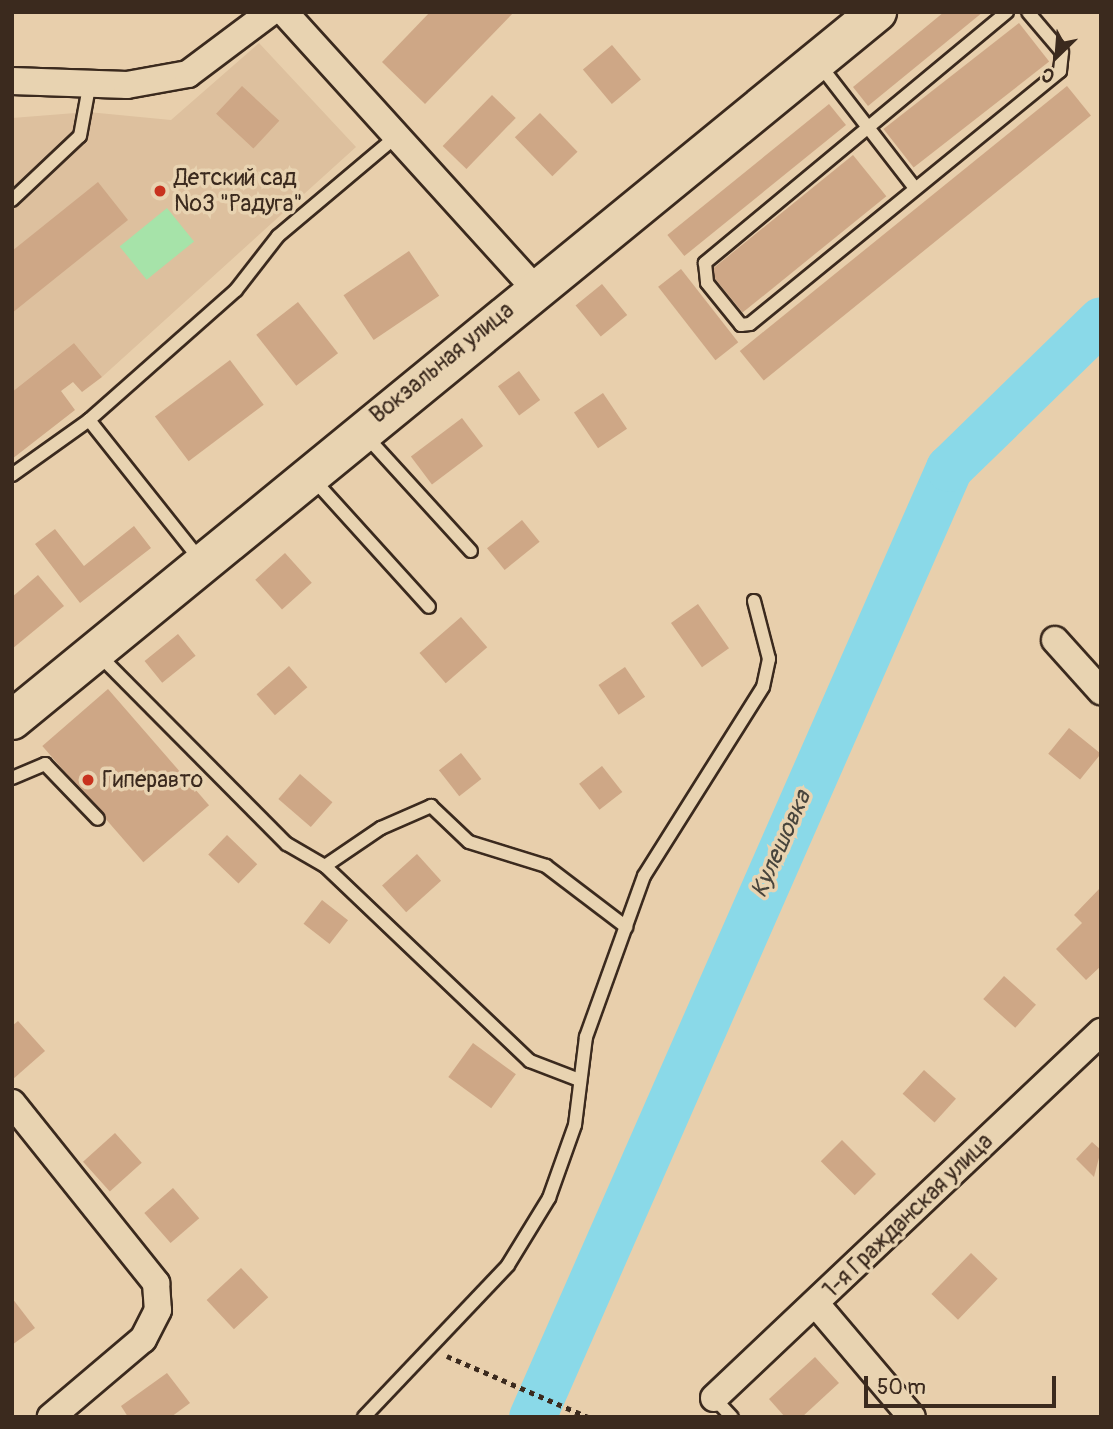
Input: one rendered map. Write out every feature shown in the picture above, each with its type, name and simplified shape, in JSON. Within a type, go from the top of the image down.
[{"type":"main road","name":"Вокзальная улица","points":[[12,720],[204,565],[360,429],[877,12]]},
{"type":"street","points":[[12,81],[89,87],[188,74],[271,12]]},
{"type":"street","points":[[284,12],[399,135],[534,288]]},
{"type":"street","points":[[1055,640],[1101,691]]},
{"type":"street","name":"1-я Гражданская улица","points":[[723,1407],[816,1304],[1101,1032]]},
{"type":"street","points":[[12,1103],[156,1283],[159,1310],[143,1339],[51,1417]]},
{"type":"street","points":[[816,1304],[912,1417]]},
{"type":"lane","points":[[1007,12],[705,263],[707,283],[741,325],[750,324],[914,187],[1060,71],[1062,52],[1028,12]]},
{"type":"lane","points":[[817,61],[914,187]]},
{"type":"lane","points":[[12,200],[80,136],[89,87]]},
{"type":"lane","points":[[12,475],[89,419],[236,290],[278,236],[399,135]]},
{"type":"lane","points":[[89,419],[204,565]]},
{"type":"lane","points":[[360,429],[471,551]]},
{"type":"lane","points":[[309,474],[429,607]]},
{"type":"lane","points":[[364,1417],[424,1347],[480,1297],[531,1231],[564,1163],[577,1079],[644,876],[763,687],[769,659],[754,601]]},
{"type":"lane","points":[[98,653],[287,844],[325,866],[530,1061],[577,1079]]},
{"type":"lane","points":[[12,779],[45,764],[98,819]]},
{"type":"lane","points":[[325,866],[381,828],[431,806],[469,842],[546,866],[626,927]]},
{"type":"path","points":[[473,1367],[587,1417]]},
{"type":"shaded area","name":"Детский сад №3 \"Радуга\"","points":[[259,43],[356,147],[102,377],[74,343],[12,392],[12,118],[88,112],[171,120]]},
{"type":"green space","points":[[167,208],[194,241],[147,280],[120,246]]},
{"type":"building","points":[[430,12],[514,12],[425,104],[382,62]]},
{"type":"building","points":[[944,12],[983,12],[868,106],[853,87]]},
{"type":"building","points":[[1019,23],[1049,62],[914,168],[883,129]]},
{"type":"building","points":[[612,45],[641,79],[612,104],[583,69]]},
{"type":"building","points":[[242,86],[279,121],[253,149],[216,114]]},
{"type":"building","points":[[1067,86],[1091,116],[764,380],[740,351]]},
{"type":"building","points":[[492,95],[516,118],[466,169],[443,146]]},
{"type":"building","points":[[829,104],[846,125],[684,256],[667,235]]},
{"type":"building","points":[[540,113],[578,152],[552,176],[515,137]]},
{"type":"building","points":[[853,155],[886,196],[743,313],[709,271]]},
{"type":"building","points":[[98,182],[128,220],[12,313],[12,251]]},
{"type":"building","points":[[409,251],[439,296],[374,340],[344,295]]},
{"type":"building","points":[[681,269],[738,342],[715,360],[658,287]]},
{"type":"building","points":[[602,284],[627,315],[601,336],[576,305]]},
{"type":"building","points":[[298,302],[338,353],[296,386],[256,335]]},
{"type":"building","points":[[74,343],[102,377],[82,392],[73,382],[61,391],[75,410],[12,459],[12,392]]},
{"type":"building","points":[[230,360],[264,405],[189,461],[155,417]]},
{"type":"building","points":[[519,371],[540,400],[519,415],[498,386]]},
{"type":"building","points":[[603,393],[627,429],[598,448],[574,413]]},
{"type":"building","points":[[462,418],[483,446],[432,484],[411,457]]},
{"type":"building","points":[[522,520],[540,542],[505,570],[487,548]]},
{"type":"building","points":[[134,526],[151,548],[80,603],[35,544],[55,529],[84,566]]},
{"type":"building","points":[[285,553],[312,583],[282,609],[255,580]]},
{"type":"building","points":[[38,575],[64,606],[12,649],[12,597]]},
{"type":"building","points":[[698,604],[729,648],[702,667],[671,623]]},
{"type":"building","points":[[461,617],[487,647],[446,683],[419,653]]},
{"type":"building","points":[[178,634],[196,656],[162,683],[145,661]]},
{"type":"building","points":[[289,666],[307,687],[275,715],[257,694]]},
{"type":"building","points":[[625,667],[645,697],[619,715],[598,685]]},
{"type":"building","points":[[108,689],[209,805],[143,862],[42,746]]},
{"type":"building","points":[[1069,728],[1101,754],[1080,779],[1048,754]]},
{"type":"building","points":[[461,753],[481,779],[459,796],[439,770]]},
{"type":"building","points":[[602,766],[622,792],[599,810],[579,784]]},
{"type":"building","points":[[300,774],[332,802],[311,827],[278,799]]},
{"type":"building","points":[[227,835],[257,864],[238,884],[208,854]]},
{"type":"building","points":[[417,854],[441,881],[406,912],[382,885]]},
{"type":"building","points":[[1101,887],[1101,966],[1086,980],[1056,949],[1082,923],[1074,915]]},
{"type":"building","points":[[322,900],[348,920],[330,944],[304,924]]},
{"type":"building","points":[[1004,976],[1036,1005],[1015,1028],[983,999]]},
{"type":"building","points":[[18,1021],[45,1051],[12,1080],[12,1026]]},
{"type":"building","points":[[473,1043],[516,1074],[491,1108],[448,1077]]},
{"type":"building","points":[[924,1070],[956,1099],[935,1123],[903,1094]]},
{"type":"building","points":[[115,1133],[142,1163],[110,1191],[83,1162]]},
{"type":"building","points":[[842,1140],[876,1174],[855,1195],[821,1161]]},
{"type":"building","points":[[1092,1142],[1101,1150],[1094,1177],[1076,1159]]},
{"type":"building","points":[[173,1188],[199,1218],[171,1243],[144,1213]]},
{"type":"building","points":[[971,1253],[998,1279],[958,1320],[931,1294]]},
{"type":"building","points":[[241,1268],[268,1297],[234,1329],[207,1300]]},
{"type":"building","points":[[12,1298],[35,1328],[12,1345]]},
{"type":"building","points":[[815,1357],[839,1383],[802,1417],[785,1417],[769,1399]]},
{"type":"building","points":[[167,1373],[190,1403],[171,1417],[128,1417],[121,1406]]},
{"type":"waterway","name":"Кулешовка","points":[[532,1417],[949,468],[1101,320]]},
{"type":"place","name":"Детский сад №3 \"Радуга\"","points":[[160,191]]},
{"type":"place","name":"Гиперавто","points":[[88,780]]}]
